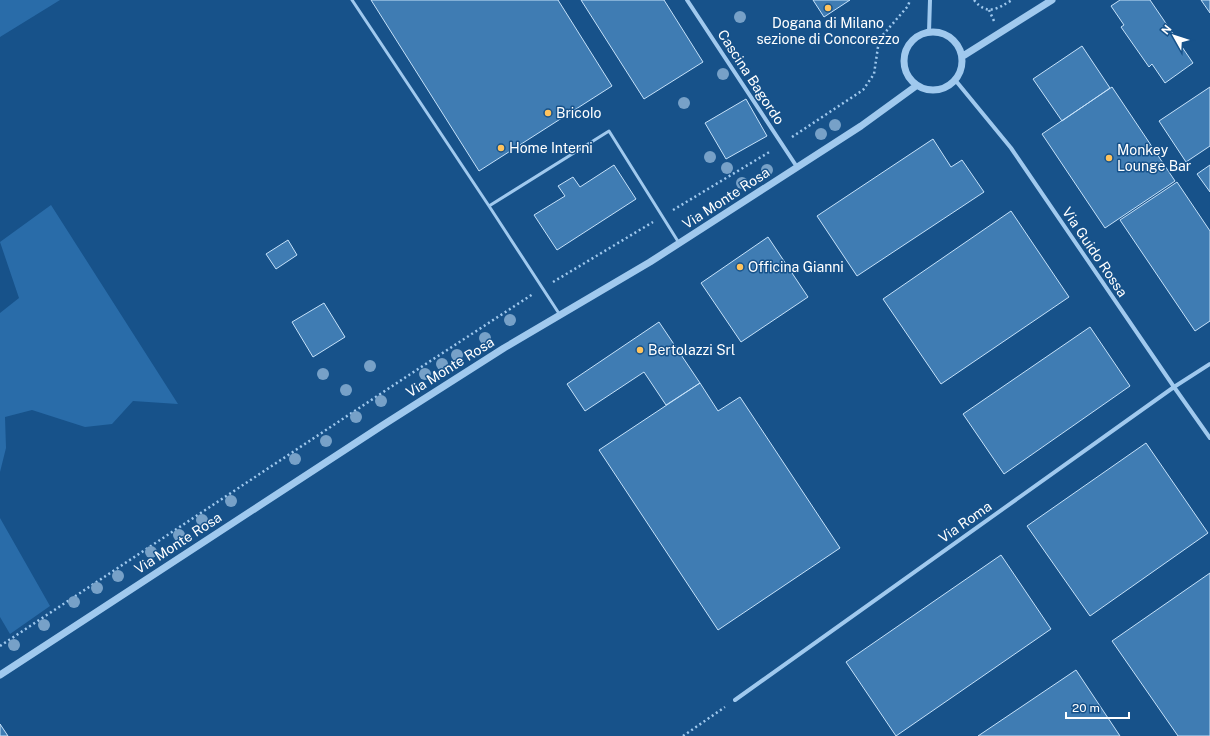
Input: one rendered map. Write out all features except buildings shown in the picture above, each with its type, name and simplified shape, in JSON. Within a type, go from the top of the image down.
[{"type":"street","name":"Cascina Bagordo","points":[[687,0],[797,167]]},
{"type":"street","points":[[929,32],[930,0]]},
{"type":"street","points":[[963,56],[1052,0]]},
{"type":"street","points":[[929,32],[943,33],[952,38],[959,46],[963,56],[962,69],[956,81],[948,88],[937,91],[926,90],[916,86],[908,76],[904,65],[905,52],[910,43],[918,36],[929,32]]},
{"type":"street","name":"Via Guido Rossa","points":[[956,81],[1011,148],[1174,388],[1210,438]]},
{"type":"street","name":"Via Monte Rosa","points":[[0,675],[383,424],[504,348],[679,243],[861,126],[916,86]]},
{"type":"street","name":"Via Roma","points":[[735,700],[1210,364]]},
{"type":"lane","points":[[352,0],[560,315]]},
{"type":"lane","points":[[489,206],[609,131],[679,243]]},
{"type":"path","points":[[0,646],[543,288],[782,144],[863,90],[874,74],[878,47],[882,36],[908,6],[910,0]]},
{"type":"path","points":[[974,0],[978,6],[990,10],[1000,8],[1012,0]]},
{"type":"path","points":[[683,736],[735,700]]},
{"type":"shaded area","points":[[0,0],[60,0],[0,37]]},
{"type":"shaded area","points":[[51,205],[178,404],[133,401],[112,424],[85,427],[32,410],[5,417],[6,448],[0,472],[0,313],[19,298],[0,242]]},
{"type":"shaded area","points":[[0,518],[50,606],[10,634],[0,617]]},
{"type":"place","name":"Dogana di Milano sezione di Concorezzo","points":[[828,8]]},
{"type":"place","name":"BricoIo","points":[[548,113]]},
{"type":"place","name":"Home Interni","points":[[501,148]]},
{"type":"place","name":"Monkey Lounge Bar","points":[[1109,158]]},
{"type":"place","name":"Officina Gianni","points":[[740,267]]},
{"type":"place","name":"Bertolazzi Srl","points":[[640,350]]}]
